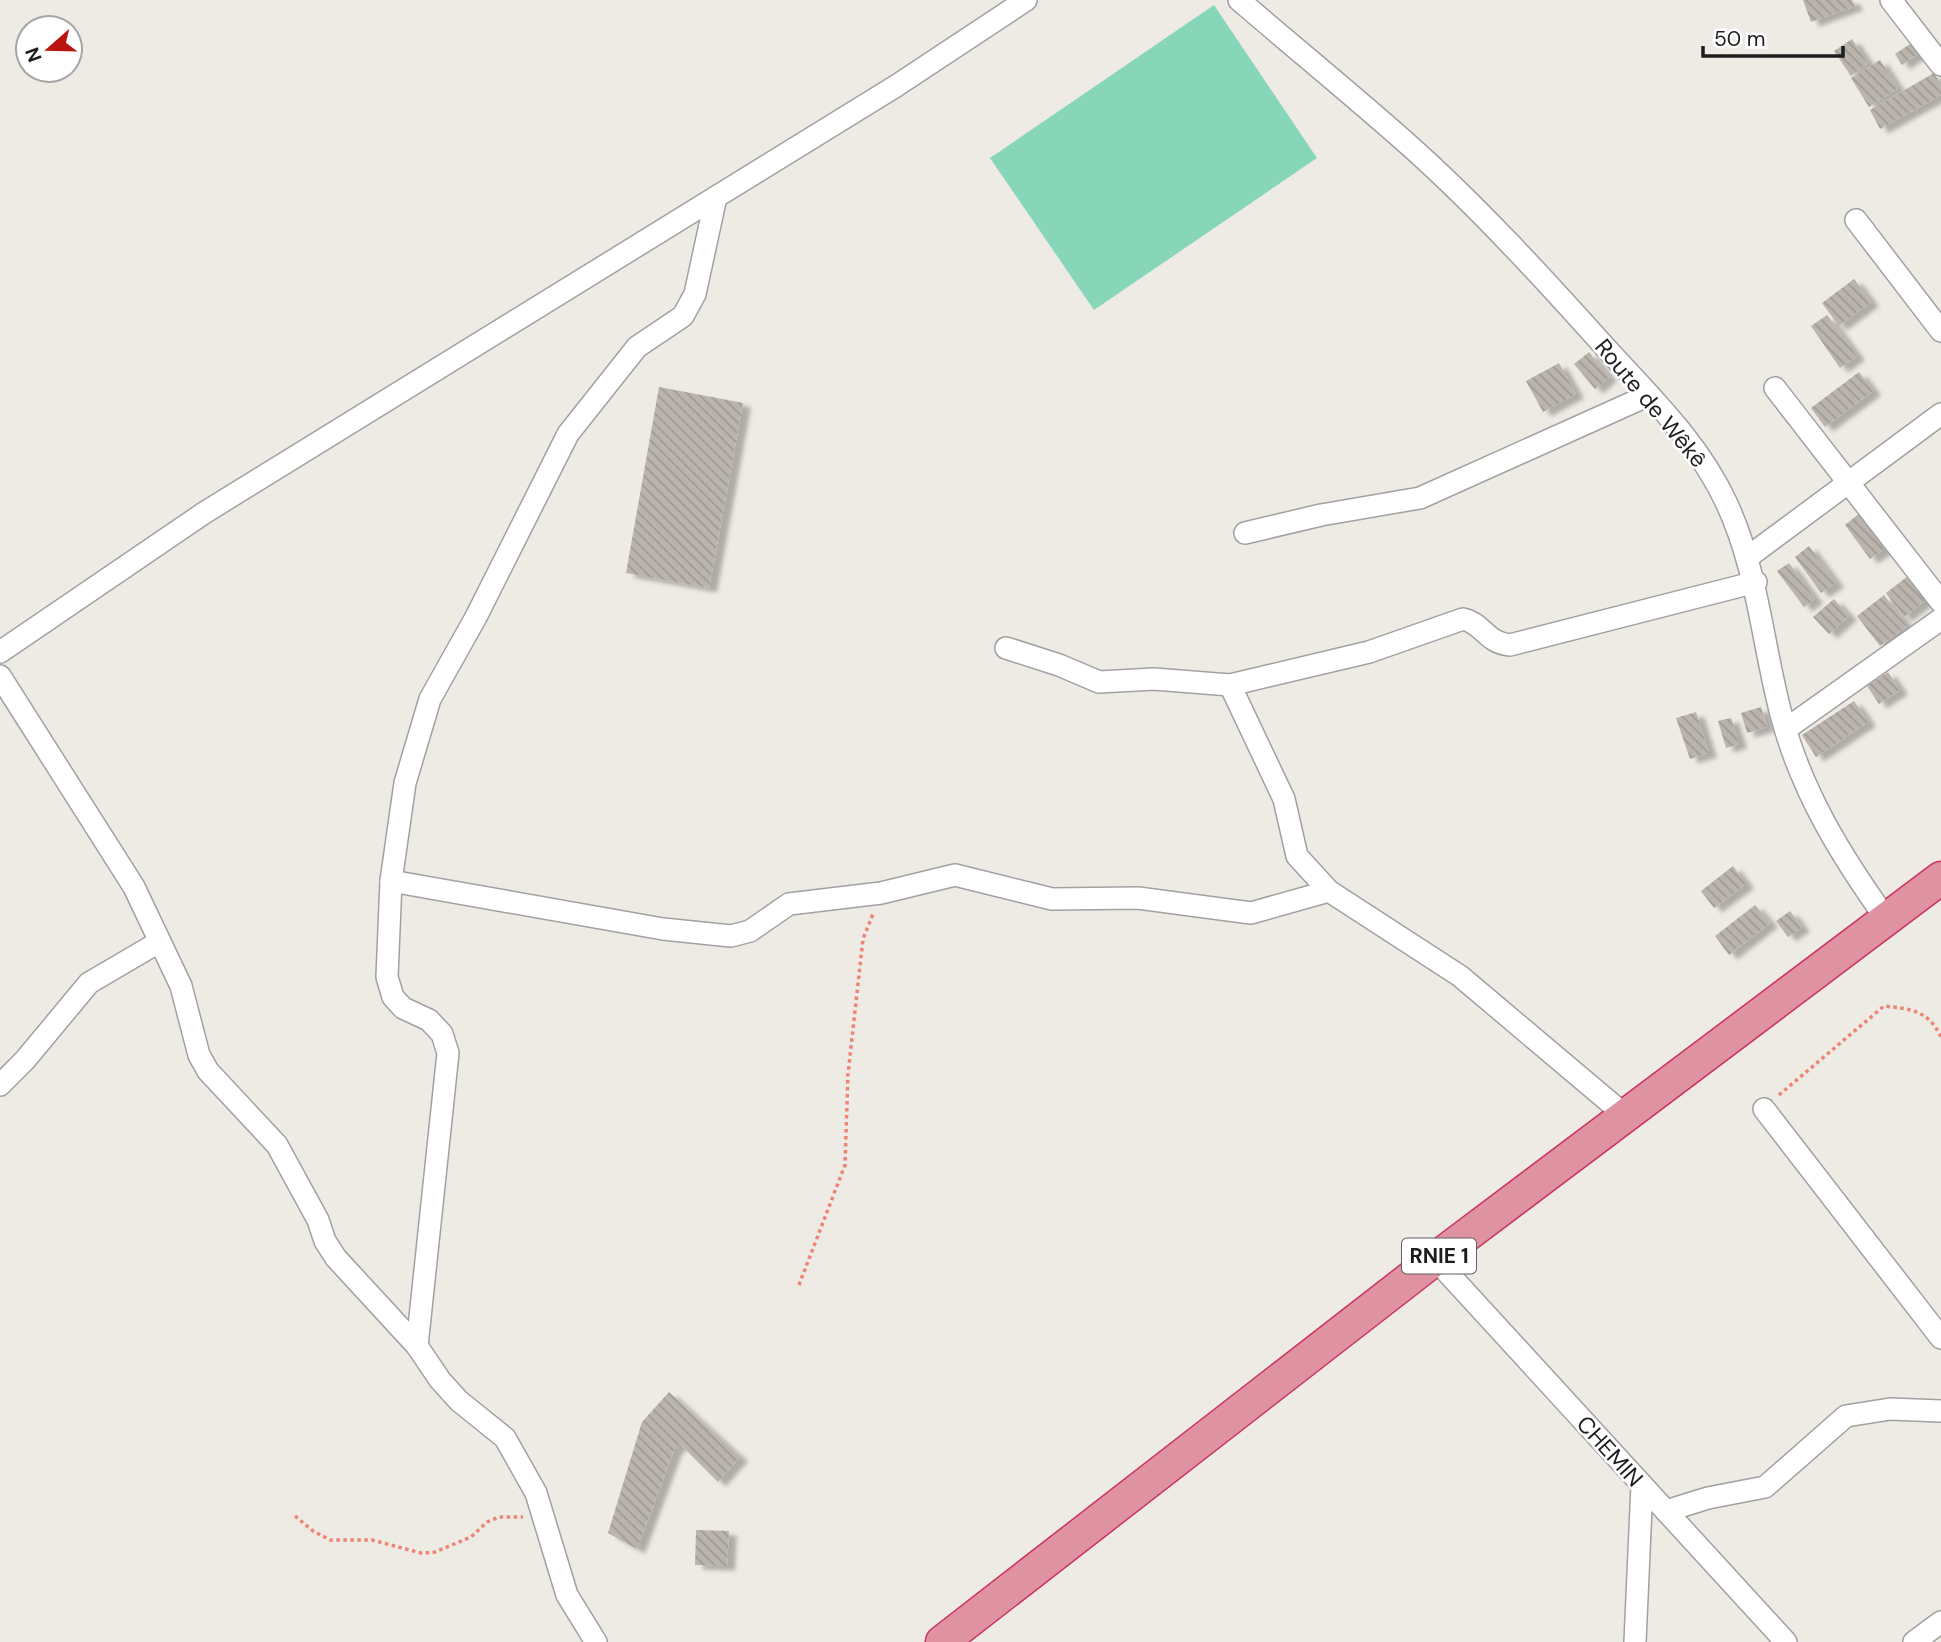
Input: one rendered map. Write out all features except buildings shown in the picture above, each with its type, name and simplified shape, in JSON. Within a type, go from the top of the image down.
[{"type":"highway","name":"RNIE 1","points":[[942,1642],[1435,1259],[1941,878]]},
{"type":"street","points":[[0,652],[204,513],[896,86],[1026,0]]},
{"type":"street","name":"Route de Wêkê","points":[[1239,0],[1412,147],[1513,245],[1650,395],[1703,461],[1725,500],[1756,582],[1792,752],[1826,826],[1851,870],[1887,920]]},
{"type":"street","points":[[1891,0],[1941,65]]},
{"type":"street","points":[[416,1346],[448,1053],[442,1034],[429,1020],[404,1008],[393,997],[390,987],[386,954],[391,881],[405,783],[430,699],[568,434],[637,347],[683,316],[695,294],[716,197]]},
{"type":"street","points":[[1856,220],[1941,331]]},
{"type":"street","points":[[1775,388],[1941,602]]},
{"type":"street","points":[[1245,533],[1321,515],[1420,498],[1650,395]]},
{"type":"street","points":[[1748,557],[1941,414]]},
{"type":"street","points":[[1006,648],[1059,664],[1099,682],[1154,679],[1230,685],[1369,652],[1463,619],[1472,621],[1497,644],[1510,645],[1756,582]]},
{"type":"street","points":[[1786,729],[1941,619]]},
{"type":"street","points":[[0,676],[134,887],[181,986],[199,1055],[208,1071],[277,1145],[318,1220],[325,1241],[335,1258],[416,1346],[459,1401],[505,1438],[532,1483],[567,1595],[596,1642]]},
{"type":"street","points":[[1230,685],[1284,799],[1297,856],[1329,891],[1460,976],[1626,1116]]},
{"type":"street","points":[[391,881],[646,926],[731,936],[750,931],[789,904],[881,892],[955,875],[1052,899],[1138,898],[1251,913],[1329,891]]},
{"type":"street","points":[[0,1085],[89,983],[159,942]]},
{"type":"street","points":[[1764,1109],[1941,1338]]},
{"type":"street","name":"CHEMIN","points":[[1435,1259],[1786,1642]]},
{"type":"street","points":[[1666,1511],[1708,1498],[1765,1487],[1846,1416],[1889,1409],[1941,1411]]},
{"type":"street","points":[[1636,1642],[1642,1485]]},
{"type":"street","points":[[1914,1642],[1941,1622]]},
{"type":"path","points":[[799,1286],[845,1165],[848,1074],[863,939],[881,892]]},
{"type":"path","points":[[1764,1109],[1884,1006],[1917,1010],[1927,1015],[1941,1037]]},
{"type":"path","points":[[295,1516],[313,1531],[330,1539],[372,1540],[421,1553],[435,1552],[471,1538],[487,1522],[499,1517],[542,1517]]},
{"type":"green space","points":[[1214,5],[1317,158],[1094,310],[990,158]]}]
